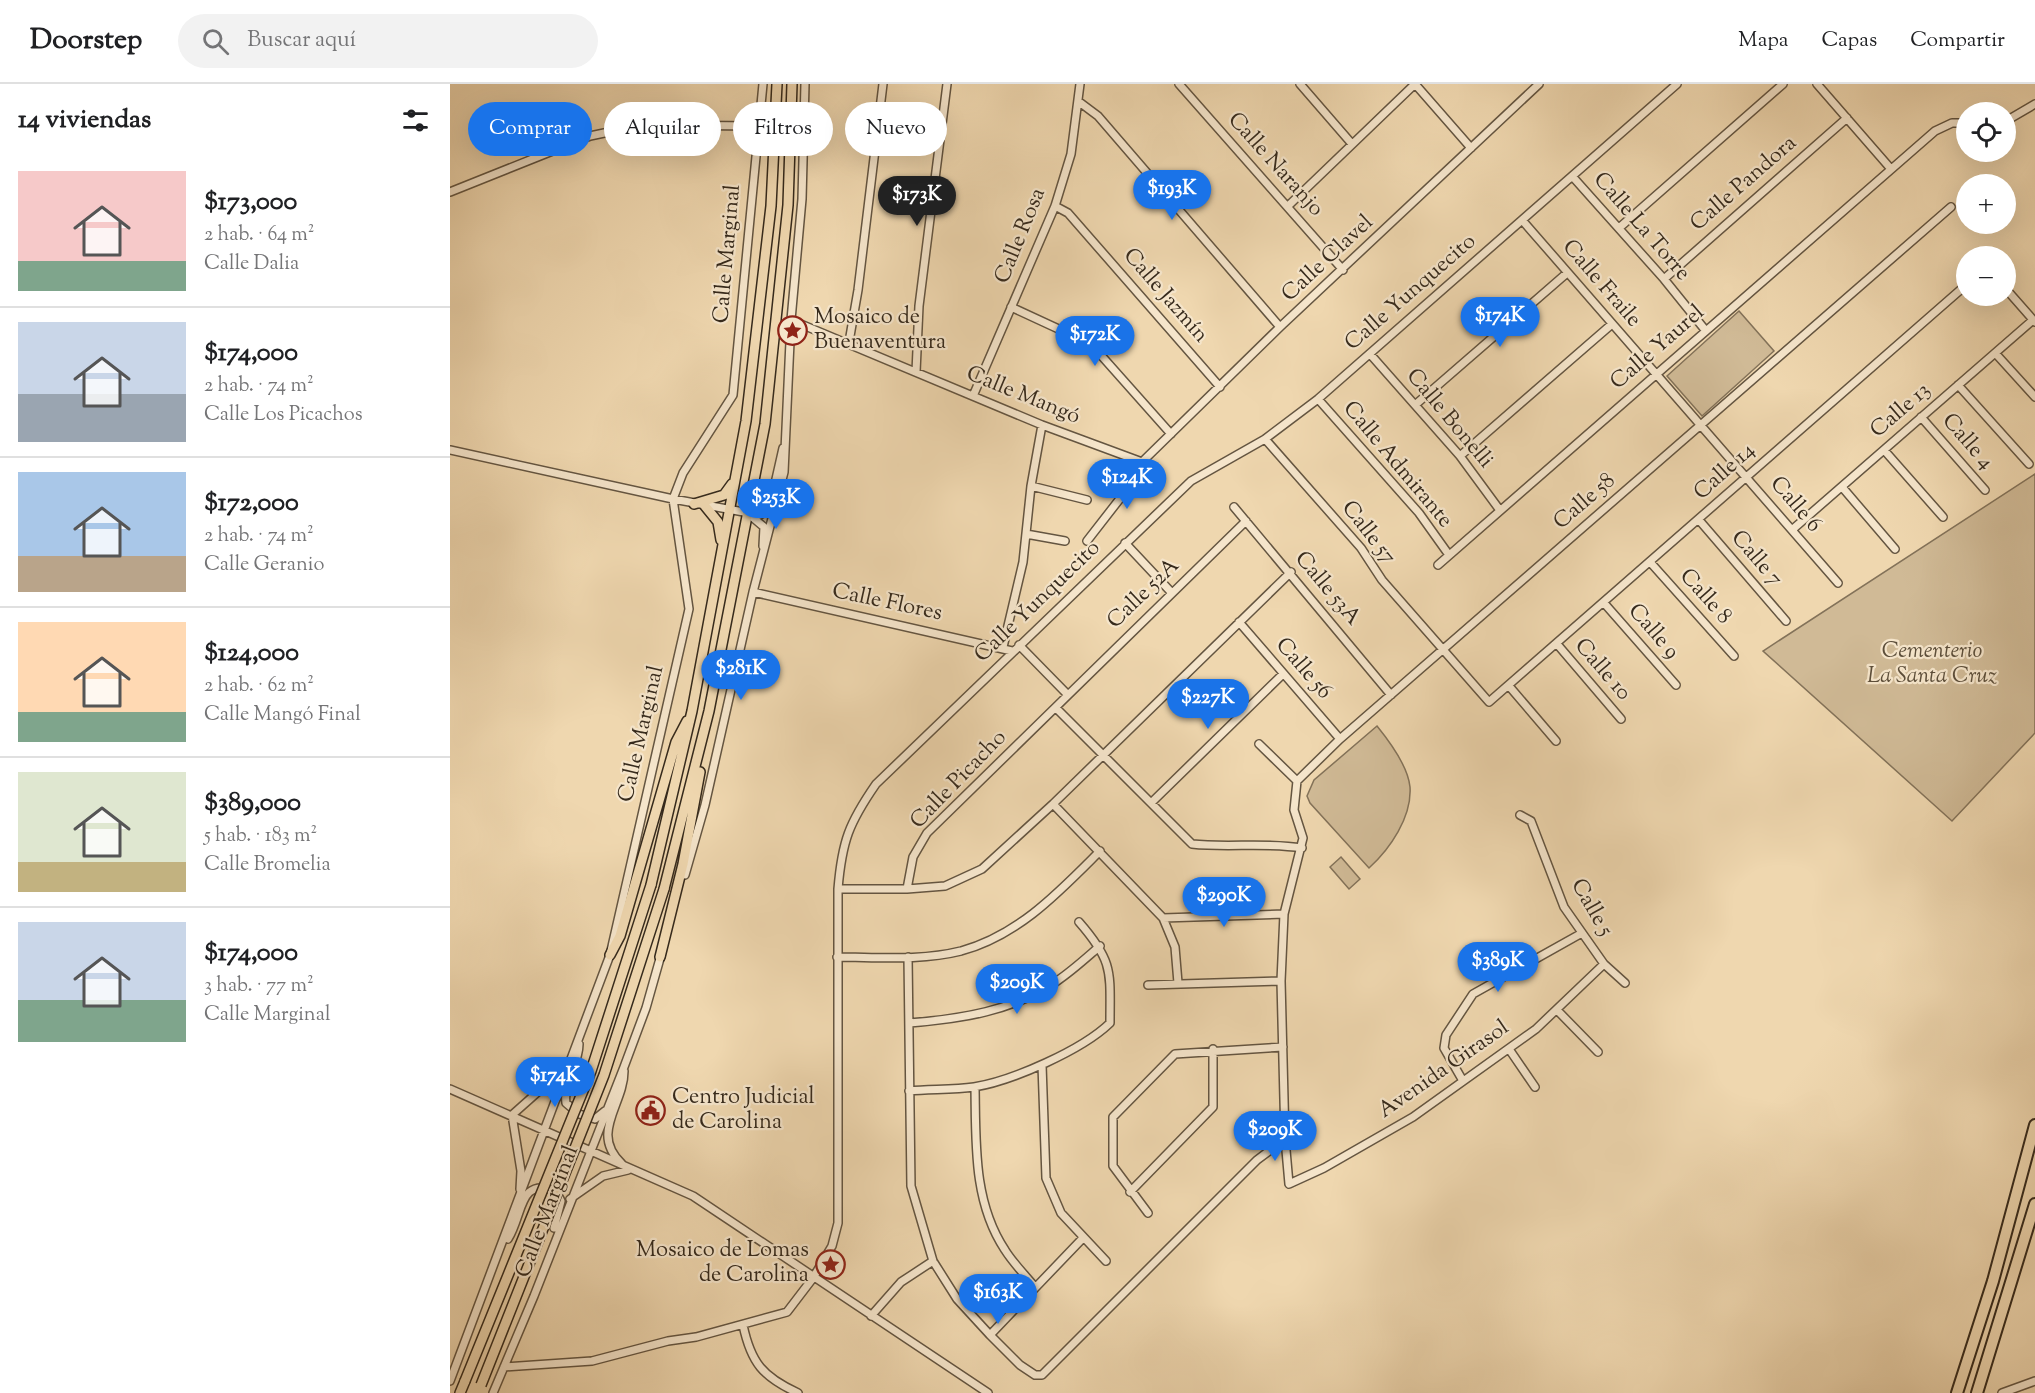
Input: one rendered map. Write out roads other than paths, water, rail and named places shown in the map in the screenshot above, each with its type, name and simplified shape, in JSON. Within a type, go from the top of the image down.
[{"type":"highway","points":[[1957,1393],[1993,1281],[2035,1125]]},
{"type":"highway","points":[[1977,1393],[2035,1204]]},
{"type":"main road","points":[[460,1393],[587,1081],[651,885],[692,711],[747,410],[771,206],[777,84]]},
{"type":"main road","points":[[660,957],[683,864],[709,711],[765,424],[788,205],[792,84]]},
{"type":"main road","points":[[694,504],[724,495],[736,477]]},
{"type":"main road","points":[[705,506],[718,522],[722,553]]},
{"type":"main road","points":[[610,955],[620,936],[676,742],[692,711]]},
{"type":"main road","points":[[479,1389],[600,1086],[664,889],[709,711]]},
{"type":"street","name":"Calle Marginal","points":[[761,102],[763,84]]},
{"type":"street","name":"Calle Marginal","points":[[493,1393],[646,1008],[705,806],[753,592],[783,481],[791,320],[802,199],[805,84]]},
{"type":"street","points":[[849,342],[858,290],[884,84]]},
{"type":"street","points":[[916,372],[919,306],[947,84]]},
{"type":"street","name":"Calle Rosa","points":[[973,396],[1055,206],[1071,154],[1080,84]]},
{"type":"street","name":"Calle Naranjo","points":[[1179,84],[1343,270]]},
{"type":"street","points":[[1299,84],[1352,144]]},
{"type":"street","points":[[1288,206],[1415,84],[1471,148]]},
{"type":"street","name":"Calle Clavel","points":[[1087,541],[1122,496],[1142,462],[1280,327],[1539,84]]},
{"type":"street","name":"Calle Yunquecito","points":[[504,1367],[592,1361],[743,1325],[787,1312],[813,1278],[831,1246],[838,1223],[837,957],[841,850],[854,816],[876,784],[1191,481],[1265,440],[1318,399],[1677,84]]},
{"type":"street","points":[[1619,228],[1783,84]]},
{"type":"street","points":[[1817,84],[1891,169]]},
{"type":"street","points":[[1078,101],[1098,116],[1280,327]]},
{"type":"street","points":[[2016,115],[2035,104]]},
{"type":"street","name":"Calle Pandora","points":[[1664,279],[1847,118]]},
{"type":"street","name":"Calle Yaurel","points":[[1438,565],[1935,131],[1956,123]]},
{"type":"street","points":[[450,192],[590,136],[642,124],[733,126]]},
{"type":"street","name":"Calle Marginal","points":[[450,1381],[610,955],[689,609],[673,499],[683,473],[733,395],[755,156]]},
{"type":"street","name":"Calle La Torre","points":[[1572,176],[1664,279],[1706,331]]},
{"type":"street","name":"Calle Jazmín","points":[[1055,206],[1068,213],[1220,387]]},
{"type":"street","name":"Calle 58","points":[[1297,781],[1340,739],[1951,207]]},
{"type":"street","name":"Calle Fraile","points":[[1522,220],[1701,425]]},
{"type":"street","points":[[1415,405],[1568,273]]},
{"type":"street","name":"Calle 14","points":[[1489,702],[1956,294]]},
{"type":"street","points":[[2016,300],[2034,321]]},
{"type":"street","points":[[1011,308],[1091,344],[1171,434]]},
{"type":"street","name":"Calle Mangó","points":[[791,320],[849,342],[1042,425],[1142,462]]},
{"type":"street","name":"Calle 13","points":[[1793,529],[2034,321]]},
{"type":"street","points":[[1460,456],[1612,324]]},
{"type":"street","name":"Calle Bonelli","points":[[1370,354],[1460,456],[1499,510]]},
{"type":"street","points":[[1996,354],[2035,397]]},
{"type":"street","points":[[1958,385],[2029,464]]},
{"type":"street","name":"Calle Admirante","points":[[1318,399],[1419,513],[1449,555]]},
{"type":"street","name":"Calle 4","points":[[1922,417],[1985,490]]},
{"type":"street","points":[[1003,647],[1023,562],[1031,486],[1042,425]]},
{"type":"street","name":"Calle 6","points":[[1701,425],[1838,583]]},
{"type":"street","name":"Calle 57","points":[[1265,440],[1361,548],[1382,580],[1489,702]]},
{"type":"street","points":[[450,450],[694,504],[748,514],[765,514],[769,510],[784,442]]},
{"type":"street","points":[[1884,450],[1942,517]]},
{"type":"street","points":[[1031,486],[1087,500]]},
{"type":"street","points":[[1842,487],[1895,549]]},
{"type":"street","name":"Calle 53A","points":[[1234,507],[1291,572],[1391,695]]},
{"type":"street","points":[[748,514],[764,527],[761,565]]},
{"type":"street","name":"Calle 7","points":[[1699,520],[1786,621]]},
{"type":"street","name":"Calle 52A","points":[[1056,708],[1067,694],[1246,521]]},
{"type":"street","points":[[1026,534],[1065,541]]},
{"type":"street","points":[[1125,543],[1172,592]]},
{"type":"street","name":"Calle 8","points":[[1650,562],[1734,656]]},
{"type":"street","points":[[838,889],[907,889],[945,886],[982,869],[1103,756],[1291,572]]},
{"type":"street","name":"Calle Flores","points":[[753,592],[1003,647],[1012,651]]},
{"type":"street","name":"Calle 9","points":[[1604,603],[1676,685]]},
{"type":"street","name":"Calle 56","points":[[1239,622],[1340,739]]},
{"type":"street","name":"Calle 10","points":[[1557,644],[1621,719]]},
{"type":"street","points":[[1019,645],[1067,694]]},
{"type":"street","points":[[1151,803],[1282,674]]},
{"type":"street","points":[[1509,686],[1556,741]]},
{"type":"street","points":[[1056,708],[1192,844],[1216,847],[1280,845],[1302,848]]},
{"type":"street","name":"Calle Picacho","points":[[907,889],[913,857],[927,833],[1056,708]]},
{"type":"street","points":[[908,957],[911,1186],[933,1261],[957,1299],[990,1335],[1020,1365],[1035,1376],[1042,1375],[1257,1160],[1285,1139],[1281,981],[1284,914],[1303,838],[1294,810],[1297,781],[1259,744]]},
{"type":"street","points":[[1053,804],[1163,918],[1175,947],[1178,982]]},
{"type":"street","name":"Calle 5","points":[[1521,815],[1531,821],[1564,907],[1604,964],[1625,983]]},
{"type":"street","points":[[837,957],[908,957],[960,951],[1010,931],[1048,903],[1100,851]]},
{"type":"street","points":[[1163,918],[1284,914]]},
{"type":"street","points":[[909,1090],[975,1087],[1042,1065],[1096,1036],[1110,1023],[1110,968],[1100,946],[1079,922]]},
{"type":"street","points":[[1463,1081],[1444,1048],[1446,1035],[1473,994],[1582,933]]},
{"type":"street","points":[[909,1023],[961,1019],[1013,1004],[1057,981],[1100,946]]},
{"type":"street","name":"Avenida Girasol","points":[[1285,1139],[1289,1184],[1324,1168],[1413,1117],[1509,1049],[1557,1010],[1604,964]]},
{"type":"street","points":[[1148,985],[1178,982],[1281,981]]},
{"type":"street","points":[[1557,1010],[1598,1052]]},
{"type":"street","points":[[579,1035],[579,1056],[565,1095],[566,1102],[579,1114],[594,1119],[608,1108]]},
{"type":"street","points":[[1148,1213],[1130,1192],[1113,1166],[1113,1116],[1175,1054],[1213,1049],[1283,1047]]},
{"type":"street","points":[[1130,1192],[1212,1107],[1213,1049]]},
{"type":"street","points":[[1509,1049],[1535,1087]]},
{"type":"street","points":[[512,1115],[570,1063]]},
{"type":"street","points":[[1042,1065],[1046,1178],[1061,1213],[1106,1261]]},
{"type":"street","points":[[624,1066],[624,1080],[609,1120],[609,1143],[615,1157],[628,1170]]},
{"type":"street","points":[[975,1087],[976,1168],[984,1205],[1005,1250],[1035,1287]]},
{"type":"street","points":[[450,1089],[512,1115],[544,1133],[628,1170],[693,1196],[988,1393]]},
{"type":"street","points":[[512,1115],[522,1171],[520,1197]]},
{"type":"street","points":[[570,1198],[603,1176],[628,1170]]},
{"type":"street","points":[[500,1251],[514,1228],[526,1196],[531,1188],[537,1186],[556,1191],[561,1201],[551,1248]]},
{"type":"street","points":[[990,1335],[1083,1239]]},
{"type":"street","points":[[871,1316],[901,1282],[933,1261]]},
{"type":"street","points":[[743,1325],[747,1346],[761,1370],[771,1380],[798,1393]]},
{"type":"street","points":[[2005,1392],[2035,1381]]},
{"type":"place","name":"Mosaico de Buenaventura","points":[[793,331]]},
{"type":"place","name":"Centro Judicial de Carolina","points":[[651,1111]]},
{"type":"place","name":"Mosaico de Lomas de Carolina","points":[[830,1264]]},
{"type":"park label","name":"Cementerio La Santa Cruz","points":[[1932,664]]}]
